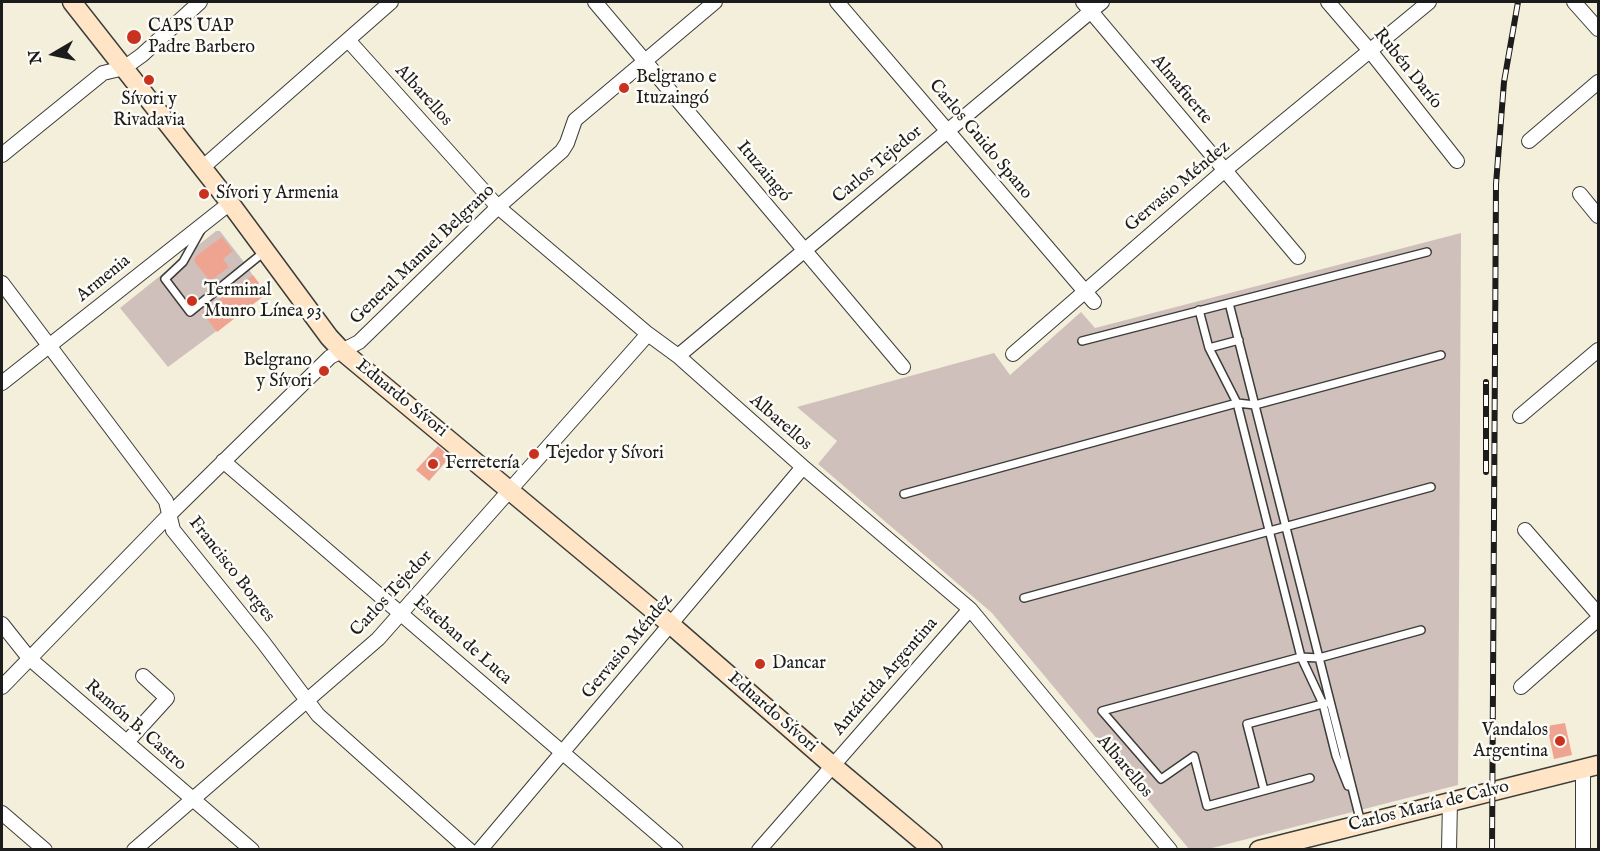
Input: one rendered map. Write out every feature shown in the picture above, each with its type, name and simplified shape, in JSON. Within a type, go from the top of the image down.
[{"type":"street","name":"Eduardo Sívori","points":[[72,2],[230,203],[264,252],[342,351],[511,490],[670,624],[832,766],[933,849]]},
{"type":"street","points":[[2,155],[103,73],[124,68],[142,55],[200,2]]},
{"type":"street","points":[[202,168],[391,2]]},
{"type":"street","name":"Ituzaingó","points":[[595,2],[903,367]]},
{"type":"street","name":"General Manuel Belgrano","points":[[2,687],[170,514],[330,357],[359,342],[498,207],[562,151],[575,120],[715,2]]},
{"type":"street","name":"Carlos Guido Spano","points":[[837,2],[1094,302]]},
{"type":"street","name":"Carlos Tejedor","points":[[678,356],[948,130],[1087,6],[1102,2]]},
{"type":"street","name":"Rubén Darío","points":[[1328,2],[1371,52],[1457,161]]},
{"type":"street","name":"Gervasio Méndez","points":[[1013,354],[1225,170],[1429,2]]},
{"type":"street","points":[[1574,2],[1599,29]]},
{"type":"street","name":"Almafuerte","points":[[1087,6],[1298,257]]},
{"type":"street","name":"Albarellos","points":[[348,40],[498,207],[648,334],[678,356],[803,467],[970,609],[1170,849]]},
{"type":"street","points":[[1529,141],[1599,82]]},
{"type":"street","points":[[1580,194],[1599,216]]},
{"type":"street","name":"Armenia","points":[[2,383],[230,203]]},
{"type":"street","name":"Francisco Borges","points":[[2,283],[166,501],[173,530],[318,715],[469,849]]},
{"type":"street","name":"Carlos Tejedor","points":[[134,849],[378,639],[648,334]]},
{"type":"street","points":[[1520,416],[1599,350]]},
{"type":"street","name":"Esteban de Luca","points":[[223,461],[676,849]]},
{"type":"street","name":"Gervasio Méndez","points":[[480,849],[803,467]]},
{"type":"street","points":[[1525,530],[1599,614]]},
{"type":"street","name":"Antártida Argentina","points":[[759,849],[970,609]]},
{"type":"street","points":[[1521,687],[1599,619]]},
{"type":"street","name":"Ramón B. Castro","points":[[2,624],[29,657],[252,849]]},
{"type":"street","points":[[127,742],[167,698],[143,676]]},
{"type":"street","points":[[1584,849],[1591,767]]},
{"type":"street","name":"Carlos María de Calvo","points":[[1259,849],[1291,846],[1360,817],[1450,801],[1591,767]]},
{"type":"street","points":[[1449,849],[1450,801]]},
{"type":"street","points":[[2,813],[45,849]]},
{"type":"lane","points":[[205,221],[183,262],[165,279],[190,312],[264,252]]},
{"type":"lane","points":[[1082,341],[1427,252]]},
{"type":"lane","points":[[1229,303],[1319,658],[1327,703],[1360,817]]},
{"type":"lane","points":[[1199,310],[1209,348],[1237,404],[1301,657],[1327,703]]},
{"type":"lane","points":[[1209,348],[1239,340]]},
{"type":"lane","points":[[904,494],[1237,404],[1255,405],[1441,355]]},
{"type":"lane","points":[[1024,598],[1431,487]]},
{"type":"lane","points":[[1310,778],[1207,806],[1194,756],[1161,779],[1102,711],[1301,657],[1319,658],[1421,630]]},
{"type":"lane","points":[[1264,790],[1247,724],[1327,703]]},
{"type":"shaded area","name":"Terminal Munro Línea 93","points":[[216,231],[220,231],[247,266],[265,295],[168,367],[120,308]]},
{"type":"shaded area","points":[[1461,233],[1458,785],[1208,849],[1189,849],[992,613],[818,464],[837,441],[797,407],[994,353],[1010,375],[1081,312],[1095,328]]},
{"type":"building","points":[[222,237],[233,251],[223,259],[229,267],[210,281],[194,261],[196,256]]},
{"type":"building","points":[[253,275],[265,295],[217,332],[202,312]]},
{"type":"building","name":"Ferretería","points":[[438,446],[450,457],[429,481],[416,470]]},
{"type":"building","name":"Vandalos Argentina","points":[[1565,723],[1572,755],[1554,759],[1547,726]]},
{"type":"railway","points":[[1492,850],[1496,184],[1504,82],[1518,2]]},
{"type":"railway","points":[[1486,382],[1486,472]]},
{"type":"place","name":"CAPS UAP Padre Barbero","points":[[134,37]]},
{"type":"place","name":"Sívori y Rivadavia","points":[[149,80]]},
{"type":"place","name":"Belgrano e Ituzaingó","points":[[624,88]]},
{"type":"place","name":"Sívori y Armenia","points":[[204,194]]},
{"type":"place","name":"Terminal Munro Línea 93","points":[[192,301]]},
{"type":"place","name":"Belgrano y Sívori","points":[[324,371]]},
{"type":"place","name":"Tejedor y Sívori","points":[[534,454]]},
{"type":"place","name":"Ferretería","points":[[433,464]]},
{"type":"place","name":"Dancar","points":[[760,664]]},
{"type":"place","name":"Vandalos Argentina","points":[[1560,741]]}]
